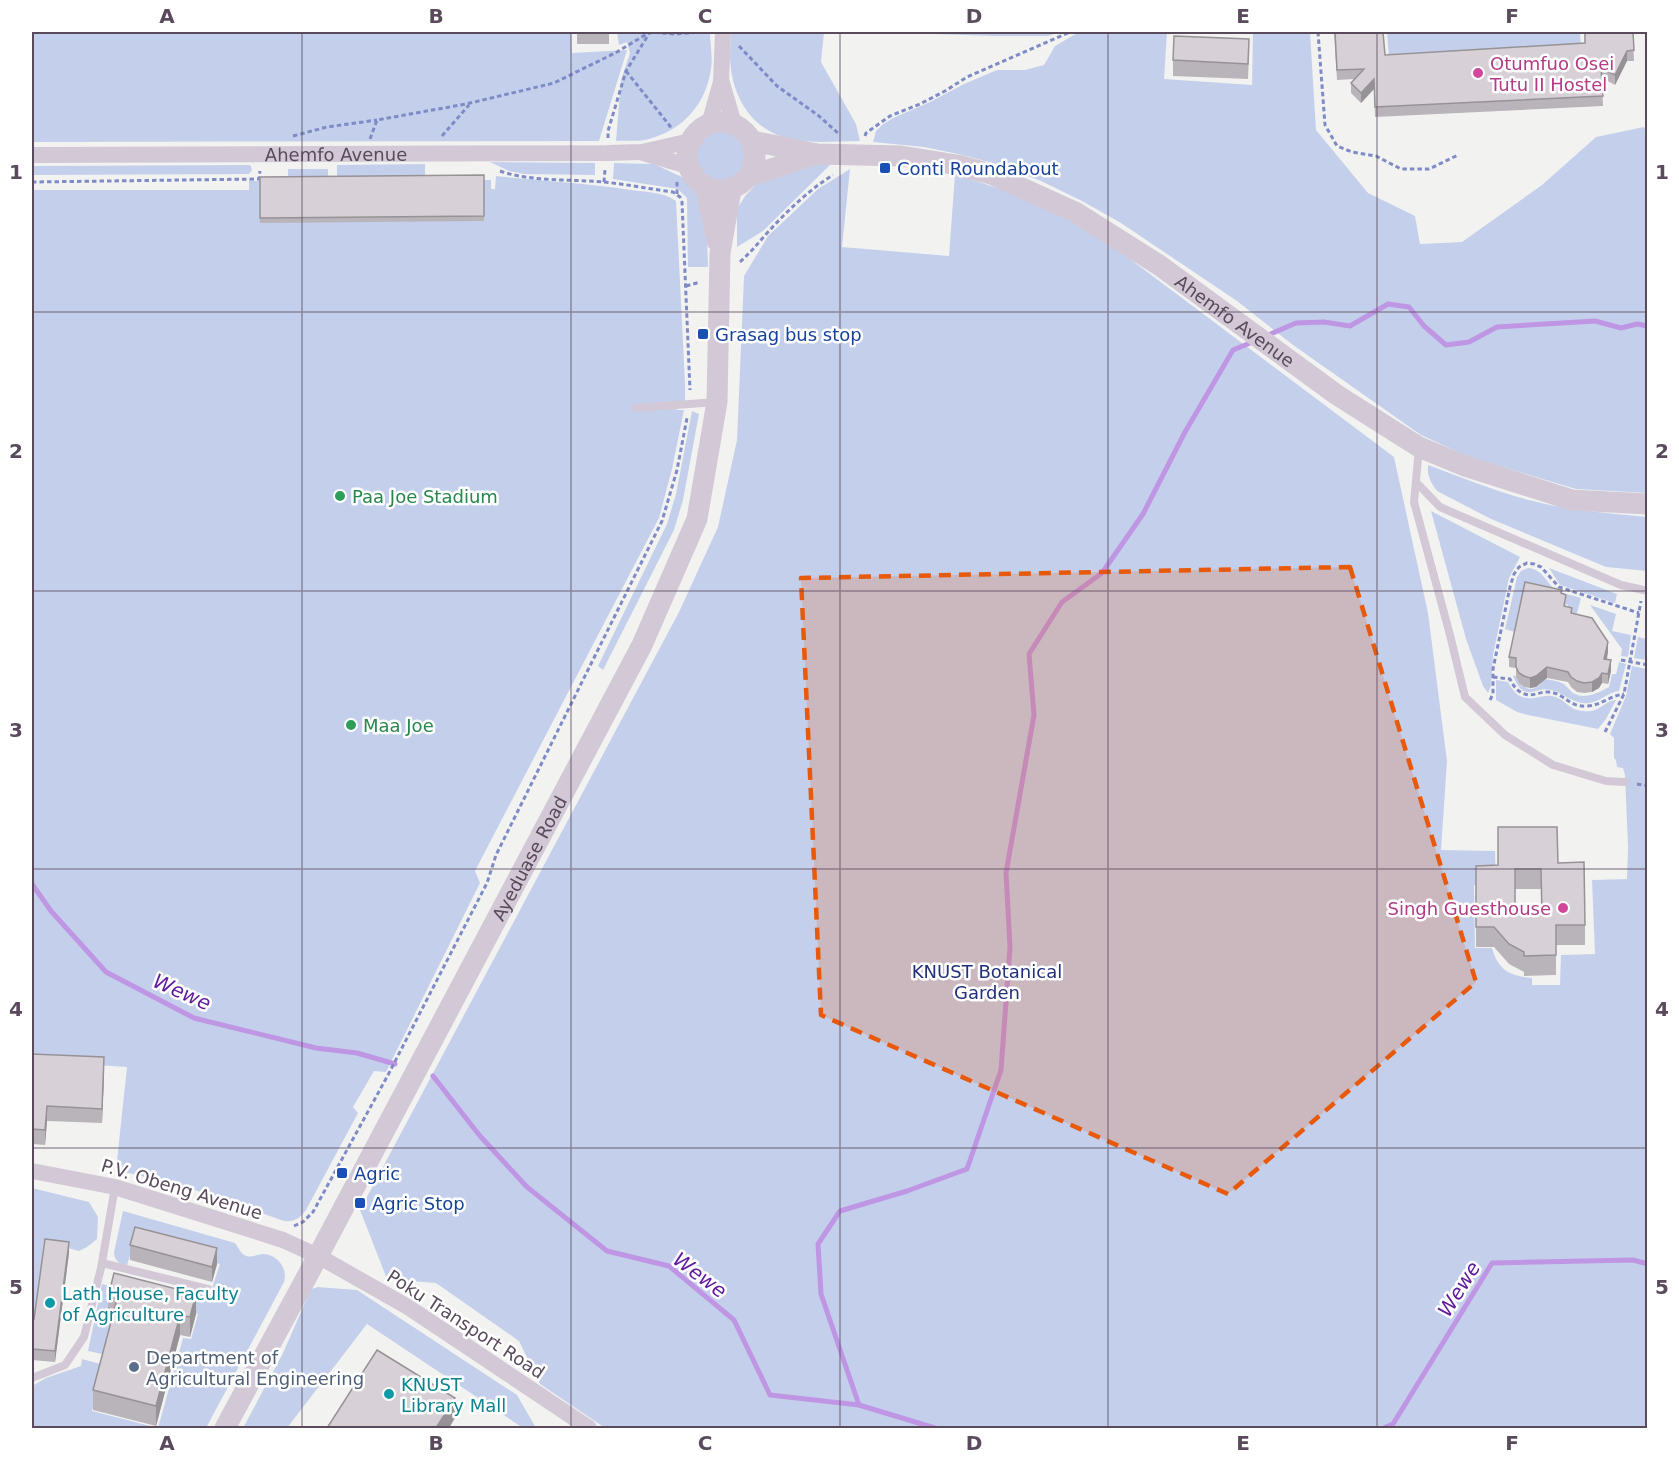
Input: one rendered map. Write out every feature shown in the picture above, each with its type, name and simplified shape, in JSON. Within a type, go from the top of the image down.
[{"type":"street","points":[[709,124],[721,82],[727,35]]},
{"type":"street","points":[[721,82],[734,124]]},
{"type":"street","points":[[721,122],[734,124],[744,130],[752,141],[756,153],[755,165],[750,176],[731,190],[718,191],[706,188],[695,178],[688,166],[683,143],[709,124],[721,122]]},
{"type":"street","name":"Ahemfo Avenue","points":[[752,141],[817,154],[901,156],[957,165],[991,174],[1075,212],[1150,259],[1337,395],[1419,447],[1465,466],[1572,500],[1647,504]]},
{"type":"street","name":"Ahemfo Avenue","points":[[32,155],[607,153],[642,152],[683,143]]},
{"type":"street","name":"Ahemfo Avenue","points":[[642,152],[688,166]]},
{"type":"street","name":"Ahemfo Avenue","points":[[750,176],[817,154]]},
{"type":"street","name":"Ayeduase Road","points":[[706,188],[720,253]]},
{"type":"street","name":"Ayeduase Road","points":[[225,1428],[642,645],[697,519],[717,402],[720,253],[731,190]]},
{"type":"street","name":"P.V. Obeng Avenue","points":[[32,1171],[116,1186],[283,1240],[318,1256]]},
{"type":"street","name":"Poku Transport Road","points":[[318,1256],[408,1306],[589,1428]]},
{"type":"lane","points":[[636,408],[717,402]]},
{"type":"lane","points":[[1419,447],[1414,502],[1465,696],[1505,735],[1553,765],[1606,781],[1625,782]]},
{"type":"lane","points":[[1416,482],[1440,507],[1621,585],[1645,590]]},
{"type":"lane","points":[[32,1378],[66,1365],[84,1336],[102,1263],[116,1186]]},
{"type":"lane","points":[[102,1263],[208,1289]]},
{"type":"path","points":[[286,138],[327,127],[466,104],[554,83],[650,32],[675,34],[700,32]]},
{"type":"path","points":[[604,182],[608,130],[626,71],[650,32]]},
{"type":"path","points":[[863,156],[866,133],[890,116],[945,92],[967,77],[1070,32]]},
{"type":"path","points":[[1318,32],[1325,125],[1337,146],[1352,152],[1376,156],[1401,168],[1429,168],[1458,155]]},
{"type":"path","points":[[727,35],[777,86],[819,116],[863,156]]},
{"type":"path","points":[[626,71],[683,143]]},
{"type":"path","points":[[365,155],[377,120]]},
{"type":"path","points":[[32,182],[259,179],[261,154]]},
{"type":"path","points":[[283,1240],[291,1227],[303,1222],[313,1212],[388,1075],[487,883],[496,855],[662,521],[676,470],[690,403],[680,197],[673,192],[604,182],[525,177],[498,171]]},
{"type":"path","points":[[685,286],[720,277],[750,253],[814,187],[833,174]]},
{"type":"path","points":[[1490,700],[1493,694],[1493,669],[1510,587],[1519,567],[1527,563],[1541,567],[1559,587],[1639,613]]},
{"type":"path","points":[[1605,732],[1624,694],[1645,590]]},
{"type":"path","points":[[1621,660],[1647,665]]},
{"type":"path","points":[[1493,677],[1510,679],[1520,693],[1526,695],[1548,692],[1558,694],[1577,706],[1595,705],[1614,695],[1624,694]]},
{"type":"highlighted area","points":[[1350,567],[1476,982],[1228,1194],[821,1015],[801,578]]},
{"type":"green space","points":[[32,32],[571,32],[572,53],[627,50],[599,141],[32,142]]},
{"type":"green space","points":[[617,32],[710,32],[712,64],[704,93],[691,114],[661,135],[645,140],[616,141],[621,80],[630,53],[627,42],[619,45]]},
{"type":"green space","points":[[731,32],[824,32],[821,62],[856,124],[860,141],[825,142],[789,139],[764,128],[745,109],[734,83],[730,60]]},
{"type":"green space","points":[[932,32],[1060,32],[1048,36],[995,36],[932,34]]},
{"type":"green space","points":[[1079,32],[1167,32],[1164,79],[1252,85],[1253,32],[1310,32],[1316,130],[1368,193],[1415,216],[1420,244],[1462,242],[1542,185],[1596,137],[1644,127],[1646,130],[1647,126],[1647,493],[1576,489],[1469,457],[1421,435],[1293,345],[1237,301],[1121,223],[1082,201],[1041,181],[997,164],[924,147],[873,142],[876,131],[882,125],[964,84],[997,70],[1025,70],[1044,65],[1055,46]]},
{"type":"green space","points":[[1387,32],[1580,32],[1581,48],[1389,59]]},
{"type":"green space","points":[[721,129],[731,131],[740,137],[746,146],[748,156],[746,166],[740,175],[731,181],[721,183],[711,181],[702,175],[696,166],[694,156],[696,146],[702,137],[711,131]]},
{"type":"green space","points":[[490,162],[595,163],[595,175],[524,174],[509,171]]},
{"type":"green space","points":[[833,162],[763,231],[737,247],[737,209],[745,196],[760,180],[800,164]]},
{"type":"green space","points":[[614,163],[654,164],[682,177],[696,191],[706,206],[708,267],[688,267],[687,198],[678,189],[613,179]]},
{"type":"green space","name":"Paa Joe Stadium","points":[[425,164],[425,180],[491,180],[491,189],[495,189],[496,176],[649,192],[676,201],[685,383],[685,402],[678,402],[677,410],[684,410],[659,518],[475,871],[480,883],[386,1072],[374,1071],[353,1107],[358,1113],[306,1210],[297,1219],[284,1221],[183,1186],[116,1170],[127,1067],[32,1061],[32,190],[249,190],[249,181],[288,181],[288,169],[328,169],[328,181],[337,180],[337,165]]},
{"type":"green space","points":[[249,165],[252,170],[249,174],[32,175],[32,166]]},
{"type":"green space","name":"KNUST Botanical Garden","points":[[850,169],[842,247],[949,256],[955,174],[1058,210],[1102,238],[1394,457],[1428,613],[1447,761],[1441,850],[1495,851],[1496,884],[1474,885],[1475,948],[1492,948],[1501,967],[1517,976],[1532,978],[1532,985],[1560,985],[1561,955],[1595,954],[1592,880],[1627,879],[1625,775],[1623,768],[1617,767],[1614,758],[1614,738],[1610,734],[1626,696],[1632,666],[1647,669],[1647,1428],[605,1428],[540,1384],[519,1341],[436,1283],[387,1279],[360,1210],[679,612],[718,527],[737,440],[744,276],[768,236],[818,189]]},
{"type":"green space","points":[[692,411],[699,414],[683,500],[674,530],[603,670],[598,666],[667,524],[676,494]]},
{"type":"green space","points":[[1428,465],[1493,489],[1547,504],[1647,517],[1647,571],[1606,567],[1491,519],[1437,491],[1432,485]]},
{"type":"green space","points":[[1431,511],[1520,557],[1509,578],[1493,655],[1491,686],[1488,693],[1483,686],[1466,639]]},
{"type":"green space","points":[[1528,568],[1541,573],[1552,587],[1561,593],[1581,598],[1576,617],[1566,615],[1568,605],[1562,603],[1515,632],[1505,629],[1517,577],[1521,571]]},
{"type":"green space","points":[[1549,568],[1617,594],[1615,603],[1560,585]]},
{"type":"green space","points":[[1590,605],[1616,614],[1612,631],[1631,635],[1628,657],[1621,656],[1622,649]]},
{"type":"green space","points":[[1638,637],[1647,639],[1647,660],[1634,658]]},
{"type":"green space","points":[[1619,662],[1626,664],[1619,691],[1589,703],[1574,701],[1551,690],[1524,691],[1513,676],[1515,675],[1528,689],[1537,687],[1544,679],[1562,683],[1573,693],[1587,696],[1609,687],[1612,674],[1616,674]]},
{"type":"green space","points":[[1496,680],[1508,682],[1516,693],[1524,698],[1552,696],[1572,708],[1583,711],[1595,710],[1616,700],[1598,729],[1517,712],[1496,700]]},
{"type":"green space","points":[[32,1188],[89,1202],[98,1217],[97,1239],[79,1251],[44,1242],[32,1339]]},
{"type":"green space","points":[[123,1211],[235,1243],[247,1256],[269,1255],[278,1260],[285,1272],[284,1282],[206,1428],[158,1428],[183,1338],[191,1339],[198,1314],[175,1307],[181,1288],[209,1297],[220,1264],[135,1241],[127,1265],[119,1263],[114,1252]]},
{"type":"green space","points":[[102,1284],[118,1288],[113,1293],[107,1317],[115,1320],[107,1355],[88,1351]]},
{"type":"green space","points":[[318,1287],[357,1290],[517,1395],[536,1428],[523,1428],[367,1324],[287,1428],[243,1428],[283,1353],[311,1289]]},
{"type":"green space","points":[[82,1359],[104,1365],[92,1411],[158,1428],[32,1428],[32,1386],[46,1378],[81,1366]]},
{"type":"building","name":"Otumfuo Osei Tutu II Hostel","points":[[1335,32],[1383,32],[1385,55],[1585,43],[1585,32],[1633,32],[1634,50],[1627,51],[1615,75],[1601,68],[1603,96],[1375,107],[1374,79],[1361,93],[1351,83],[1364,69],[1337,70]]},
{"type":"building","points":[[1174,36],[1249,39],[1248,64],[1173,60]]},
{"type":"building","points":[[484,175],[484,216],[260,218],[260,177]]},
{"type":"building","points":[[1525,582],[1562,590],[1561,593],[1566,595],[1564,606],[1572,608],[1571,613],[1592,618],[1608,642],[1604,659],[1611,660],[1608,674],[1602,673],[1592,682],[1584,683],[1571,677],[1568,672],[1547,667],[1530,678],[1519,673],[1516,658],[1509,657]]},
{"type":"building","name":"Singh Guesthouse","points":[[1498,827],[1557,827],[1558,863],[1584,862],[1585,925],[1556,925],[1556,955],[1524,956],[1524,952],[1509,944],[1494,927],[1476,927],[1476,866],[1498,865]],"holes":[[[1515,869],[1541,869],[1542,915],[1515,906]]]},
{"type":"building","points":[[32,1054],[104,1057],[102,1109],[47,1106],[45,1130],[32,1129]]},
{"type":"building","points":[[135,1227],[217,1248],[212,1267],[130,1245]]},
{"type":"building","name":"Lath House, Faculty of Agriculture","points":[[45,1239],[69,1242],[55,1351],[32,1349],[32,1319],[34,1319]]},
{"type":"building","points":[[114,1273],[196,1294],[190,1317],[180,1315],[156,1406],[93,1390],[117,1299],[108,1297]]},
{"type":"building","name":"KNUST Library Mall","points":[[377,1350],[455,1398],[436,1428],[327,1428]]},
{"type":"waterway","points":[[1266,336],[1296,323],[1324,322],[1350,326],[1388,304],[1409,307],[1424,326],[1446,345],[1469,342],[1497,327],[1595,321],[1621,328],[1637,324],[1648,326]]},
{"type":"waterway","points":[[859,1405],[821,1294],[818,1244],[840,1211],[907,1191],[967,1169],[1001,1070],[1010,947],[1006,873],[1034,715],[1029,654],[1062,602],[1102,573],[1143,514],[1185,432],[1233,350],[1255,341]]},
{"type":"waterway","name":"Wewe","points":[[32,884],[51,911],[106,972],[194,1018],[316,1048],[357,1053],[395,1064]]},
{"type":"waterway","name":"Wewe","points":[[433,1076],[480,1136],[527,1187],[607,1251],[669,1266],[734,1320],[770,1395],[859,1405],[935,1428]]},
{"type":"waterway","name":"Wewe","points":[[1384,1428],[1393,1424],[1492,1263],[1633,1260],[1648,1264]]},
{"type":"place","name":"Otumfuo Osei Tutu II Hostel","points":[[1478,73]]},
{"type":"place","name":"Conti Roundabout","points":[[885,168]]},
{"type":"place","name":"Grasag bus stop","points":[[703,334]]},
{"type":"place","name":"Paa Joe Stadium","points":[[340,496]]},
{"type":"place","name":"Maa Joe","points":[[351,725]]},
{"type":"place","name":"Singh Guesthouse","points":[[1563,908]]},
{"type":"place","name":"Agric","points":[[342,1173]]},
{"type":"place","name":"Agric Stop","points":[[360,1203]]},
{"type":"place","name":"Lath House, Faculty of Agriculture","points":[[50,1303]]},
{"type":"place","name":"Department of Agricultural Engineering","points":[[134,1367]]},
{"type":"place","name":"KNUST Library Mall","points":[[389,1394]]}]
